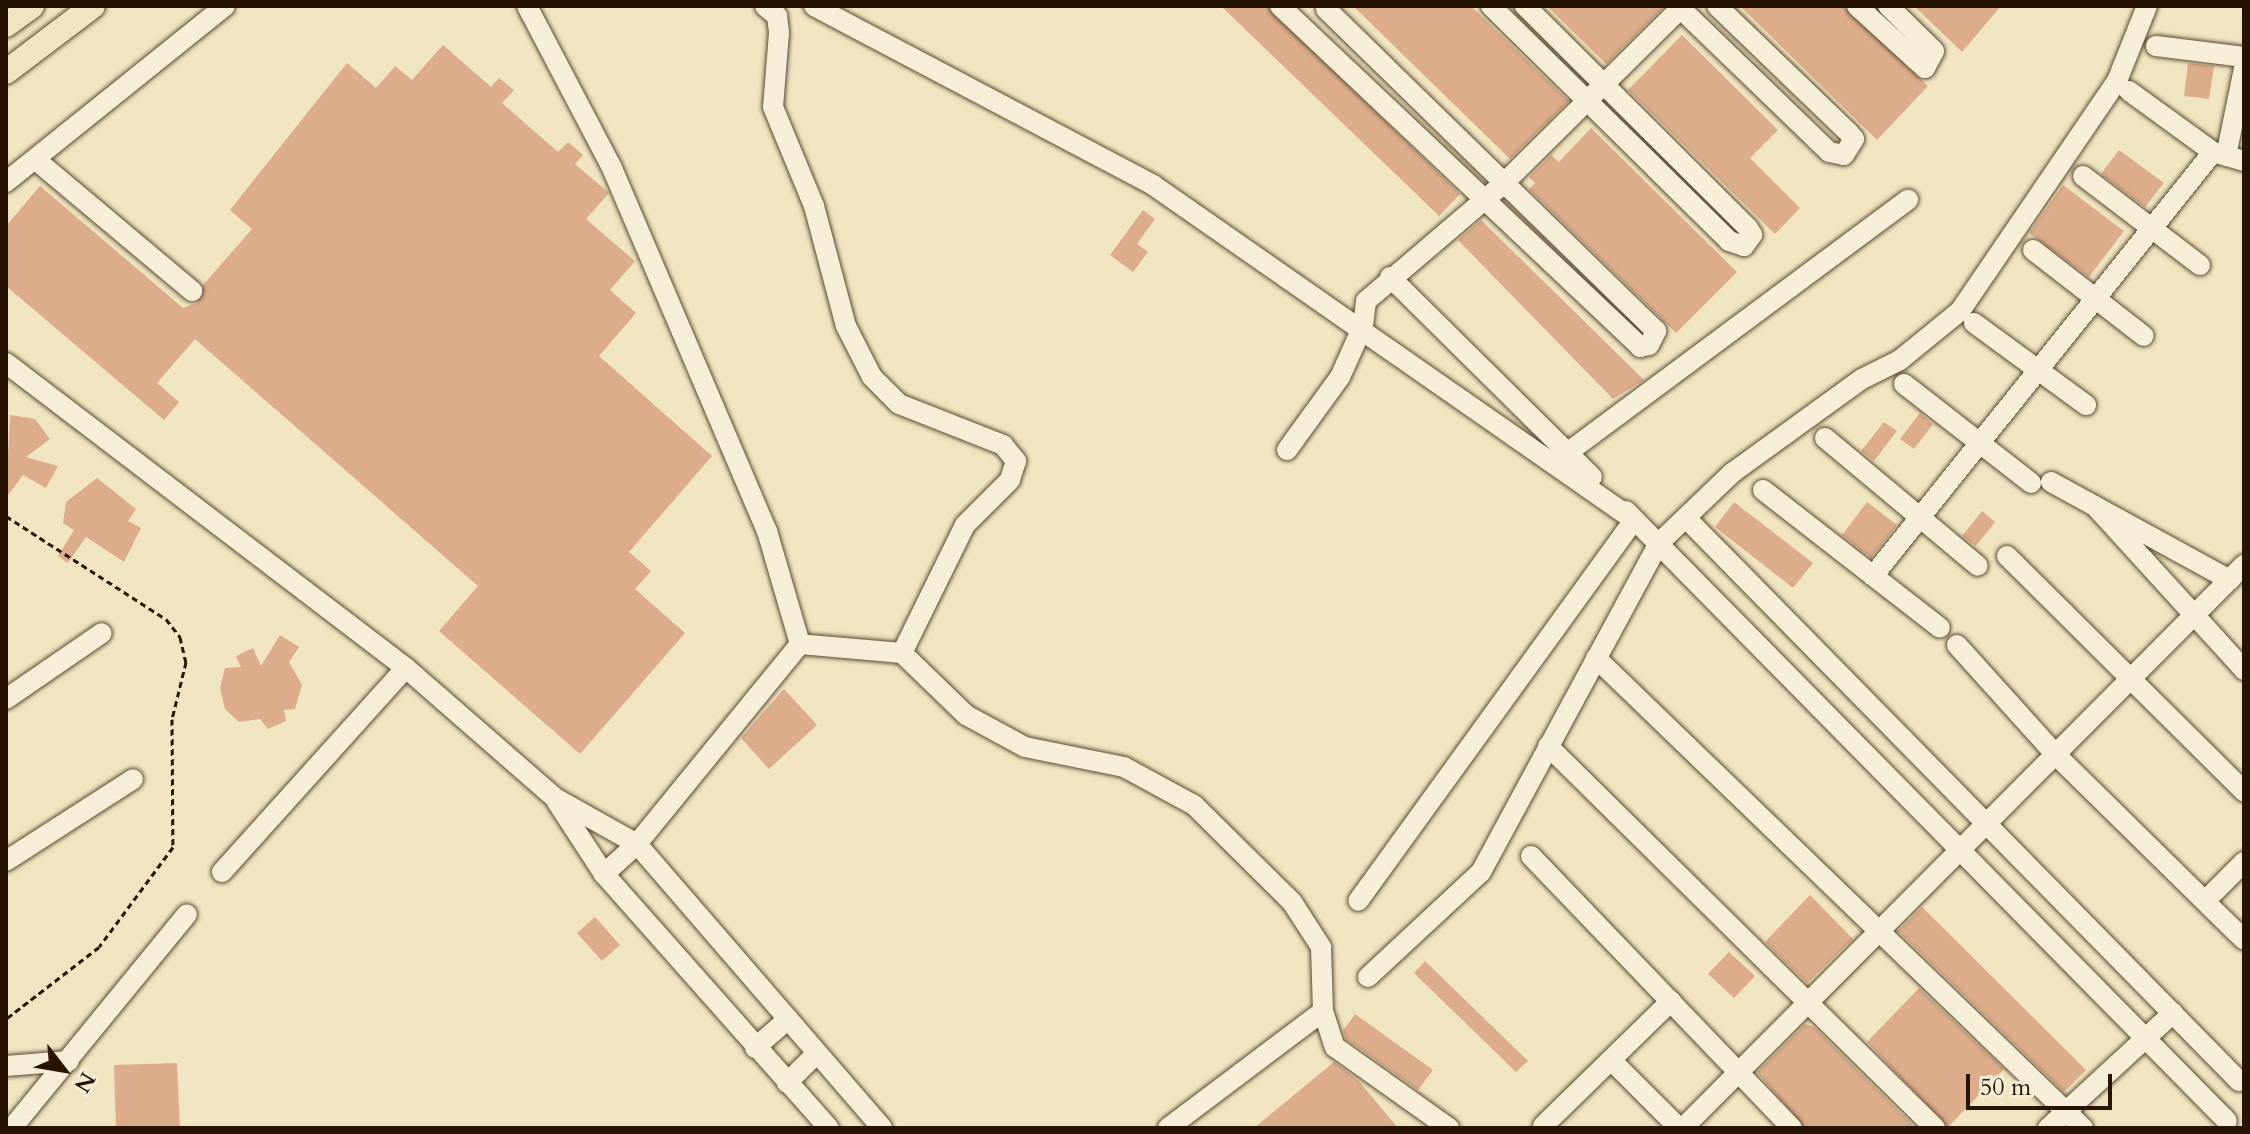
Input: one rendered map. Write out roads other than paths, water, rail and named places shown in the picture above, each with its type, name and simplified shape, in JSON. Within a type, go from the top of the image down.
[{"type":"main road","points":[[6,25],[32,6]]},
{"type":"main road","points":[[6,72],[93,6]]},
{"type":"street","points":[[6,182],[225,6]]},
{"type":"street","points":[[527,6],[637,226],[767,531],[800,644]]},
{"type":"street","points":[[765,6],[777,16],[779,33],[773,107],[814,206],[846,326],[872,377],[899,404],[1003,445],[1016,461],[1010,480],[965,525],[902,653]]},
{"type":"street","points":[[814,6],[1153,185],[1265,267],[1363,326],[1634,520]]},
{"type":"street","points":[[1280,6],[1305,31],[1640,347],[1649,345],[1656,331],[1503,184],[1328,8],[1305,31]]},
{"type":"street","points":[[1491,6],[1729,241],[1744,246],[1752,235],[1748,228],[1525,6]]},
{"type":"street","points":[[1287,450],[1340,377],[1363,326],[1366,301],[1390,277],[1503,184],[1680,7],[1829,152],[1844,155],[1854,139],[1849,133],[1717,6]]},
{"type":"street","points":[[1857,6],[1925,68],[1934,51],[1888,6]]},
{"type":"street","points":[[1368,977],[1481,872],[1658,544],[1732,473],[1862,379],[1900,360],[1960,311],[2117,81],[2147,6]]},
{"type":"street","points":[[2156,46],[2244,57]]},
{"type":"street","points":[[1873,576],[2151,230],[2228,156],[2244,68]]},
{"type":"street","points":[[2129,91],[2228,156]]},
{"type":"street","points":[[36,160],[192,291]]},
{"type":"street","points":[[2083,176],[2200,265]]},
{"type":"street","points":[[1567,453],[1908,200]]},
{"type":"street","points":[[2033,250],[2144,336]]},
{"type":"street","points":[[1390,277],[1959,847],[2227,1121]]},
{"type":"street","points":[[1974,323],[2086,405]]},
{"type":"street","points":[[6,363],[406,668],[555,798],[637,844],[882,1128]]},
{"type":"street","points":[[1611,1060],[1681,1128],[1811,1002],[1982,822],[2055,754],[2237,572],[2041,482],[1980,442],[1904,384]]},
{"type":"street","points":[[1825,438],[1978,566]]},
{"type":"street","points":[[1763,490],[1940,628]]},
{"type":"street","points":[[2095,506],[2193,618],[2244,670]]},
{"type":"street","points":[[1687,519],[2239,1081]]},
{"type":"street","points":[[1358,901],[1634,520]]},
{"type":"street","points":[[2007,556],[2244,791]]},
{"type":"street","points":[[6,699],[102,633]]},
{"type":"street","points":[[800,644],[902,653],[966,715],[1025,747],[1124,767],[1194,805],[1292,902],[1321,947],[1323,1011],[1343,1055],[1449,1128]]},
{"type":"street","points":[[604,874],[637,844],[800,644]]},
{"type":"street","points":[[1957,645],[2055,754],[2244,940]]},
{"type":"street","points":[[1596,658],[2083,1128]]},
{"type":"street","points":[[222,872],[406,668]]},
{"type":"street","points":[[1548,746],[1811,1002],[1935,1128]]},
{"type":"street","points":[[6,861],[133,779]]},
{"type":"street","points":[[555,798],[604,874],[829,1128]]},
{"type":"street","points":[[1531,856],[1792,1128]]},
{"type":"street","points":[[2205,901],[2244,862]]},
{"type":"street","points":[[12,1128],[187,914]]},
{"type":"street","points":[[1543,1126],[1671,1001]]},
{"type":"street","points":[[1168,1128],[1323,1011]]},
{"type":"street","points":[[2048,1128],[2173,1013]]},
{"type":"street","points":[[755,1048],[788,1019]]},
{"type":"street","points":[[787,1083],[817,1053]]},
{"type":"street","points":[[6,1066],[69,1061]]}]
